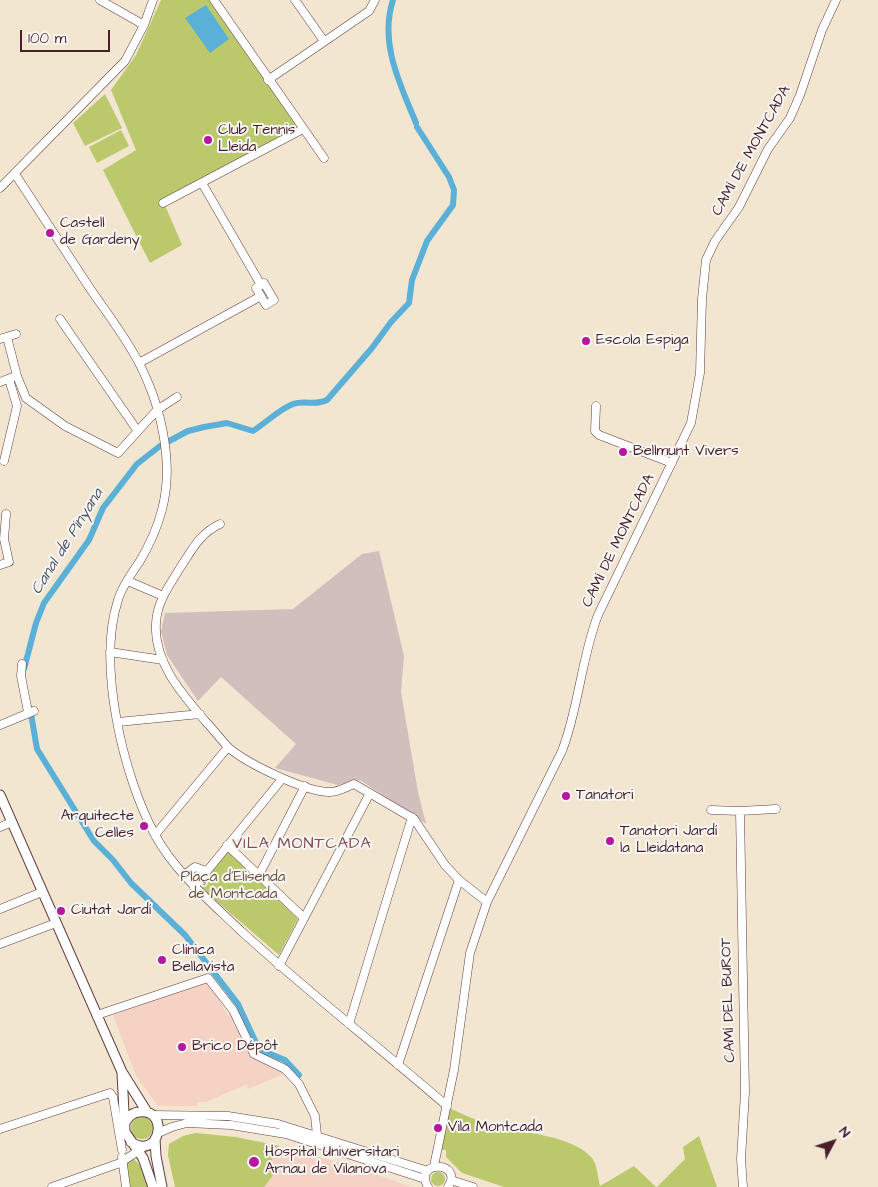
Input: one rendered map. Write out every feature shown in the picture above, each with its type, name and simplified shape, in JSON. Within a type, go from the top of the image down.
[{"type":"main road","points":[[0,795],[122,1072],[149,1114],[158,1124],[154,1139],[162,1187]]},
{"type":"main road","points":[[122,1072],[125,1127],[130,1142],[143,1158],[154,1187]]},
{"type":"main road","points":[[125,1127],[132,1114],[149,1114]]},
{"type":"main road","points":[[130,1142],[140,1146],[154,1139]]},
{"type":"street","points":[[100,0],[144,25]]},
{"type":"street","points":[[0,188],[125,61],[144,25],[153,0]]},
{"type":"street","points":[[214,0],[324,158]]},
{"type":"street","points":[[295,0],[324,41]]},
{"type":"street","points":[[268,80],[369,11],[375,0]]},
{"type":"street","name":"CAMÍ DE MONTCADA","points":[[427,1183],[447,1106],[454,1070],[470,953],[487,902],[562,751],[572,725],[588,641],[598,615],[691,423],[697,401],[706,260],[715,241],[739,207],[768,149],[790,118],[808,75],[822,30],[836,0]]},
{"type":"street","points":[[164,203],[303,130]]},
{"type":"street","points":[[15,174],[139,363],[157,410],[165,445],[167,489],[163,513],[153,538],[118,602],[110,652],[118,722],[124,755],[140,804],[155,835],[194,886],[279,966],[447,1106]]},
{"type":"street","points":[[202,183],[261,285]]},
{"type":"street","points":[[264,283],[274,300],[266,305],[260,296],[256,288],[264,283]]},
{"type":"street","points":[[139,363],[260,296]]},
{"type":"street","points":[[60,319],[137,430]]},
{"type":"street","points":[[4,462],[17,406],[13,377],[3,338],[16,334]]},
{"type":"street","points":[[13,377],[26,398],[65,426],[118,453],[157,410],[177,396]]},
{"type":"street","points":[[0,382],[13,377]]},
{"type":"street","points":[[596,406],[595,431],[599,435],[672,463]]},
{"type":"street","points":[[0,565],[9,562],[4,539],[6,514]]},
{"type":"street","points":[[220,524],[206,531],[163,596],[156,624],[164,660],[175,685],[228,747],[246,760],[282,779],[328,792],[354,784],[412,817],[420,826],[445,866],[459,880],[487,902]]},
{"type":"street","points":[[128,581],[163,596]]},
{"type":"street","points":[[110,652],[164,660]]},
{"type":"street","points":[[0,725],[31,711],[21,676],[22,664]]},
{"type":"street","points":[[118,722],[200,714]]},
{"type":"street","points":[[155,835],[228,747]]},
{"type":"street","points":[[194,886],[282,779]]},
{"type":"street","points":[[259,875],[305,786]]},
{"type":"street","points":[[279,966],[370,793]]},
{"type":"street","points":[[711,810],[776,809]]},
{"type":"street","name":"CAMÍ DEL BUROT","points":[[740,811],[746,1092],[741,1160],[743,1187]]},
{"type":"street","points":[[349,1024],[412,817]]},
{"type":"street","points":[[0,827],[12,822]]},
{"type":"street","points":[[227,845],[304,918]]},
{"type":"street","points":[[184,875],[195,867],[206,871]]},
{"type":"street","points":[[398,1065],[459,880]]},
{"type":"street","points":[[0,909],[42,892]]},
{"type":"street","points":[[0,944],[56,923]]},
{"type":"street","points":[[97,1015],[206,977],[233,1010],[254,1054],[284,1069],[299,1084],[315,1116],[316,1135]]},
{"type":"street","points":[[0,1129],[110,1093],[113,1096],[122,1150]]},
{"type":"street","points":[[149,1114],[194,1114],[278,1124],[431,1169],[444,1168],[449,1173],[449,1185],[473,1187]]},
{"type":"street","points":[[52,1187],[122,1161],[172,1127],[195,1123],[231,1125],[286,1134],[427,1183]]},
{"type":"street","points":[[125,1127],[122,1161],[126,1187]]},
{"type":"shaded area","points":[[379,551],[404,656],[401,692],[418,792],[426,824],[360,780],[338,785],[275,768],[296,744],[221,677],[198,701],[167,655],[161,632],[165,613],[293,609],[362,554]]},
{"type":"shaded area","points":[[204,982],[211,984],[228,1016],[232,1015],[251,1056],[265,1064],[276,1066],[286,1073],[248,1089],[247,1084],[206,1102],[197,1102],[197,1106],[158,1106],[136,1076],[113,1015]]},
{"type":"shaded area","name":"Hospital Universitari Arnau de Vilanova","points":[[196,1133],[264,1142],[356,1167],[411,1187],[175,1187],[168,1155],[169,1144],[183,1136]]},
{"type":"green space","name":"Club Tennis Lleida","points":[[161,0],[210,0],[303,129],[164,203],[182,245],[150,263],[103,170],[136,150],[111,90],[136,55]]},
{"type":"green space","points":[[105,94],[122,128],[85,146],[73,123]]},
{"type":"green space","points":[[121,130],[129,146],[97,163],[89,147]]},
{"type":"green space","name":"Plaça d'Elisenda de Montcada","points":[[228,851],[298,919],[279,955],[199,886]]},
{"type":"green space","points":[[449,1108],[485,1123],[555,1138],[581,1149],[593,1160],[600,1186],[634,1166],[656,1187],[504,1187],[462,1173],[446,1157],[446,1150],[441,1150]]},
{"type":"green space","points":[[142,1117],[152,1124],[153,1128],[146,1138],[142,1139],[132,1132],[131,1128],[138,1118]]},
{"type":"green space","name":"Hospital Universitari Arnau de Vilanova","points":[[196,1133],[236,1137],[279,1146],[269,1165],[277,1170],[264,1187],[175,1187],[168,1155],[169,1144],[183,1136]]},
{"type":"green space","points":[[699,1136],[717,1187],[657,1187],[685,1159],[683,1147]]},
{"type":"green space","points":[[133,1158],[139,1164],[149,1187],[127,1187],[124,1165]]},
{"type":"green space","points":[[435,1172],[441,1172],[445,1179],[441,1186],[435,1186],[431,1182],[431,1176]]},
{"type":"water","points":[[206,5],[229,39],[210,53],[185,18]]},
{"type":"waterway","name":"Canal de Pinyana","points":[[393,0],[389,16],[390,48],[398,78],[416,123]]},
{"type":"waterway","name":"Canal de Pinyana","points":[[24,669],[36,623],[44,603],[89,540],[103,508],[137,464],[160,446],[188,431],[227,423],[253,431],[293,404],[319,403],[327,400],[409,303],[412,280],[427,241],[453,205],[454,190],[449,177],[417,127]]},
{"type":"waterway","name":"Canal de Pinyana","points":[[30,708],[37,749],[94,841],[113,860],[131,883],[185,935],[238,1004],[257,1045],[263,1051],[285,1060],[299,1075]]},
{"type":"place","name":"Club Tennis Lleida","points":[[208,140]]},
{"type":"place","name":"Castell de Gardeny","points":[[50,233]]},
{"type":"place","name":"Escola Espiga","points":[[586,341]]},
{"type":"place","name":"Bellmunt Vivers","points":[[623,452]]},
{"type":"place","name":"Tanatori","points":[[566,796]]},
{"type":"place","name":"Arquitecte Celles","points":[[144,826]]},
{"type":"place","name":"Tanatori Jardí la Lleidatana","points":[[610,841]]},
{"type":"place","name":"Ciutat Jardí","points":[[61,911]]},
{"type":"place","name":"Clínica Bellavista","points":[[162,960]]},
{"type":"place","name":"Brico Dépôt","points":[[182,1047]]},
{"type":"place","name":"Vila Montcada","points":[[438,1128]]},
{"type":"place","name":"Hospital Universitari Arnau de Vilanova","points":[[254,1162]]},
{"type":"district","name":"VILA MONTCADA","points":[[302,845]]}]
